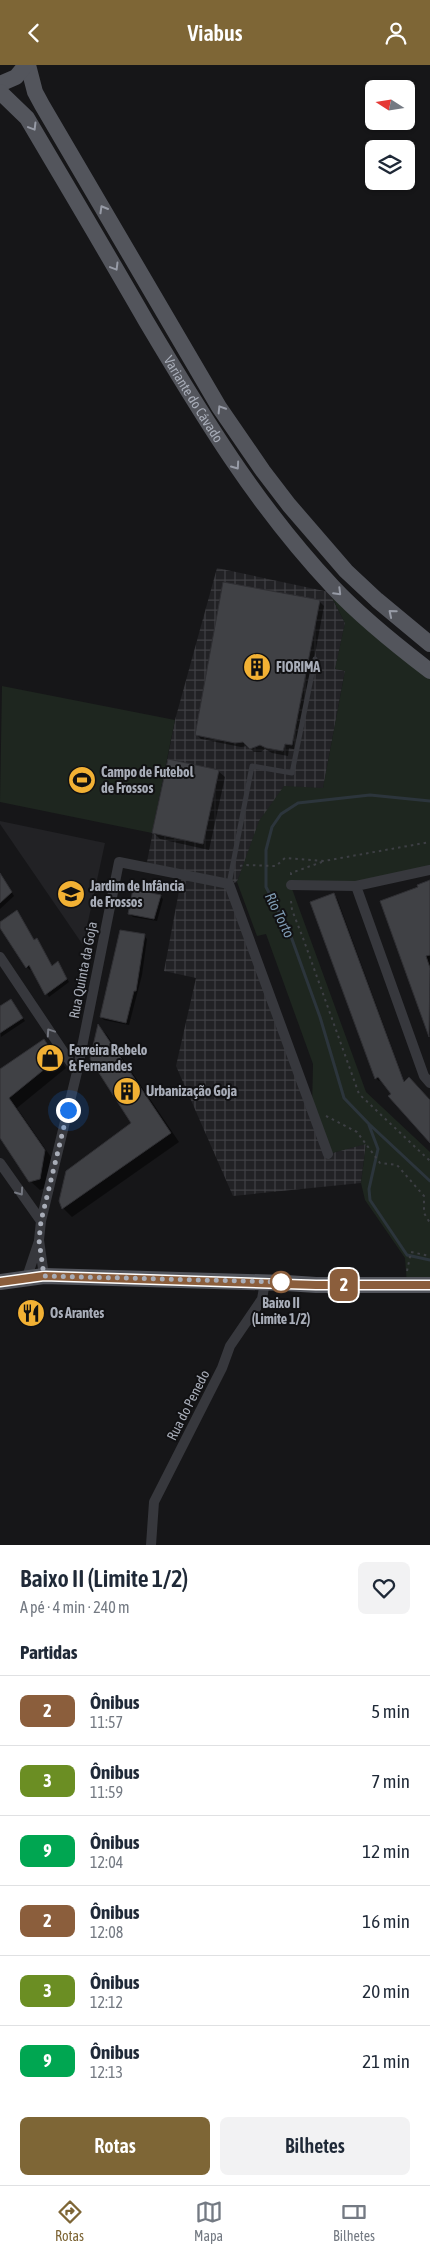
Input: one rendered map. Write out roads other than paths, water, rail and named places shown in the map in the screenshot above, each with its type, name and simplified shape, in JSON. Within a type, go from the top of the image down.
[{"type":"main road","name":"Variante do Cávado","points":[[0,84],[16,77],[27,65]]},
{"type":"main road","name":"Variante do Cávado","points":[[27,65],[35,92],[42,105],[239,436],[289,505],[346,571],[377,600],[430,643]]},
{"type":"main road","name":"Variante do Cávado","points":[[0,92],[27,118],[205,420],[277,522],[334,588],[364,618],[430,671]]},
{"type":"main road","points":[[0,1282],[44,1276],[316,1285],[430,1285]]},
{"type":"street","name":"Rua Quinta da Goja","points":[[44,1276],[39,1240],[41,1221],[77,1072],[119,862],[229,884]]},
{"type":"street","points":[[291,885],[356,886],[430,870]]},
{"type":"street","points":[[229,884],[328,1154]]},
{"type":"street","points":[[356,886],[424,1076],[430,1083]]},
{"type":"street","points":[[0,957],[77,1072]]},
{"type":"street","points":[[0,1163],[41,1221]]},
{"type":"street","name":"Rua Quinta da Goja","points":[[27,1277],[39,1240]]},
{"type":"street","name":"Rua do Penedo","points":[[151,1545],[154,1502],[222,1368],[230,1346],[262,1299],[265,1282]]},
{"type":"lane","points":[[229,884],[252,766],[292,773],[315,659]]},
{"type":"waterway","name":"Rio Torto","points":[[430,801],[370,795],[298,803],[281,814],[272,827],[266,850],[266,887],[289,931],[320,1017],[344,1098],[430,1181]]},
{"type":"waterway","name":"Rio Torto","points":[[369,1125],[378,1149],[369,1189],[370,1200],[407,1255],[430,1260]]},
{"type":"place","name":"FIORIMA","points":[[257,667]]},
{"type":"place","name":"Campo de Futebol de Frossos","points":[[82,780]]},
{"type":"place","name":"Jardim de Infância de Frossos","points":[[71,894]]},
{"type":"place","name":"Ferreira Rebelo & Fernandes","points":[[50,1058]]},
{"type":"place","name":"Urbanização Goja","points":[[127,1091]]},
{"type":"place","name":"Baixo II (Limite 1/2)","points":[[281,1282]]},
{"type":"place","name":"Os Arantes","points":[[31,1313]]}]
